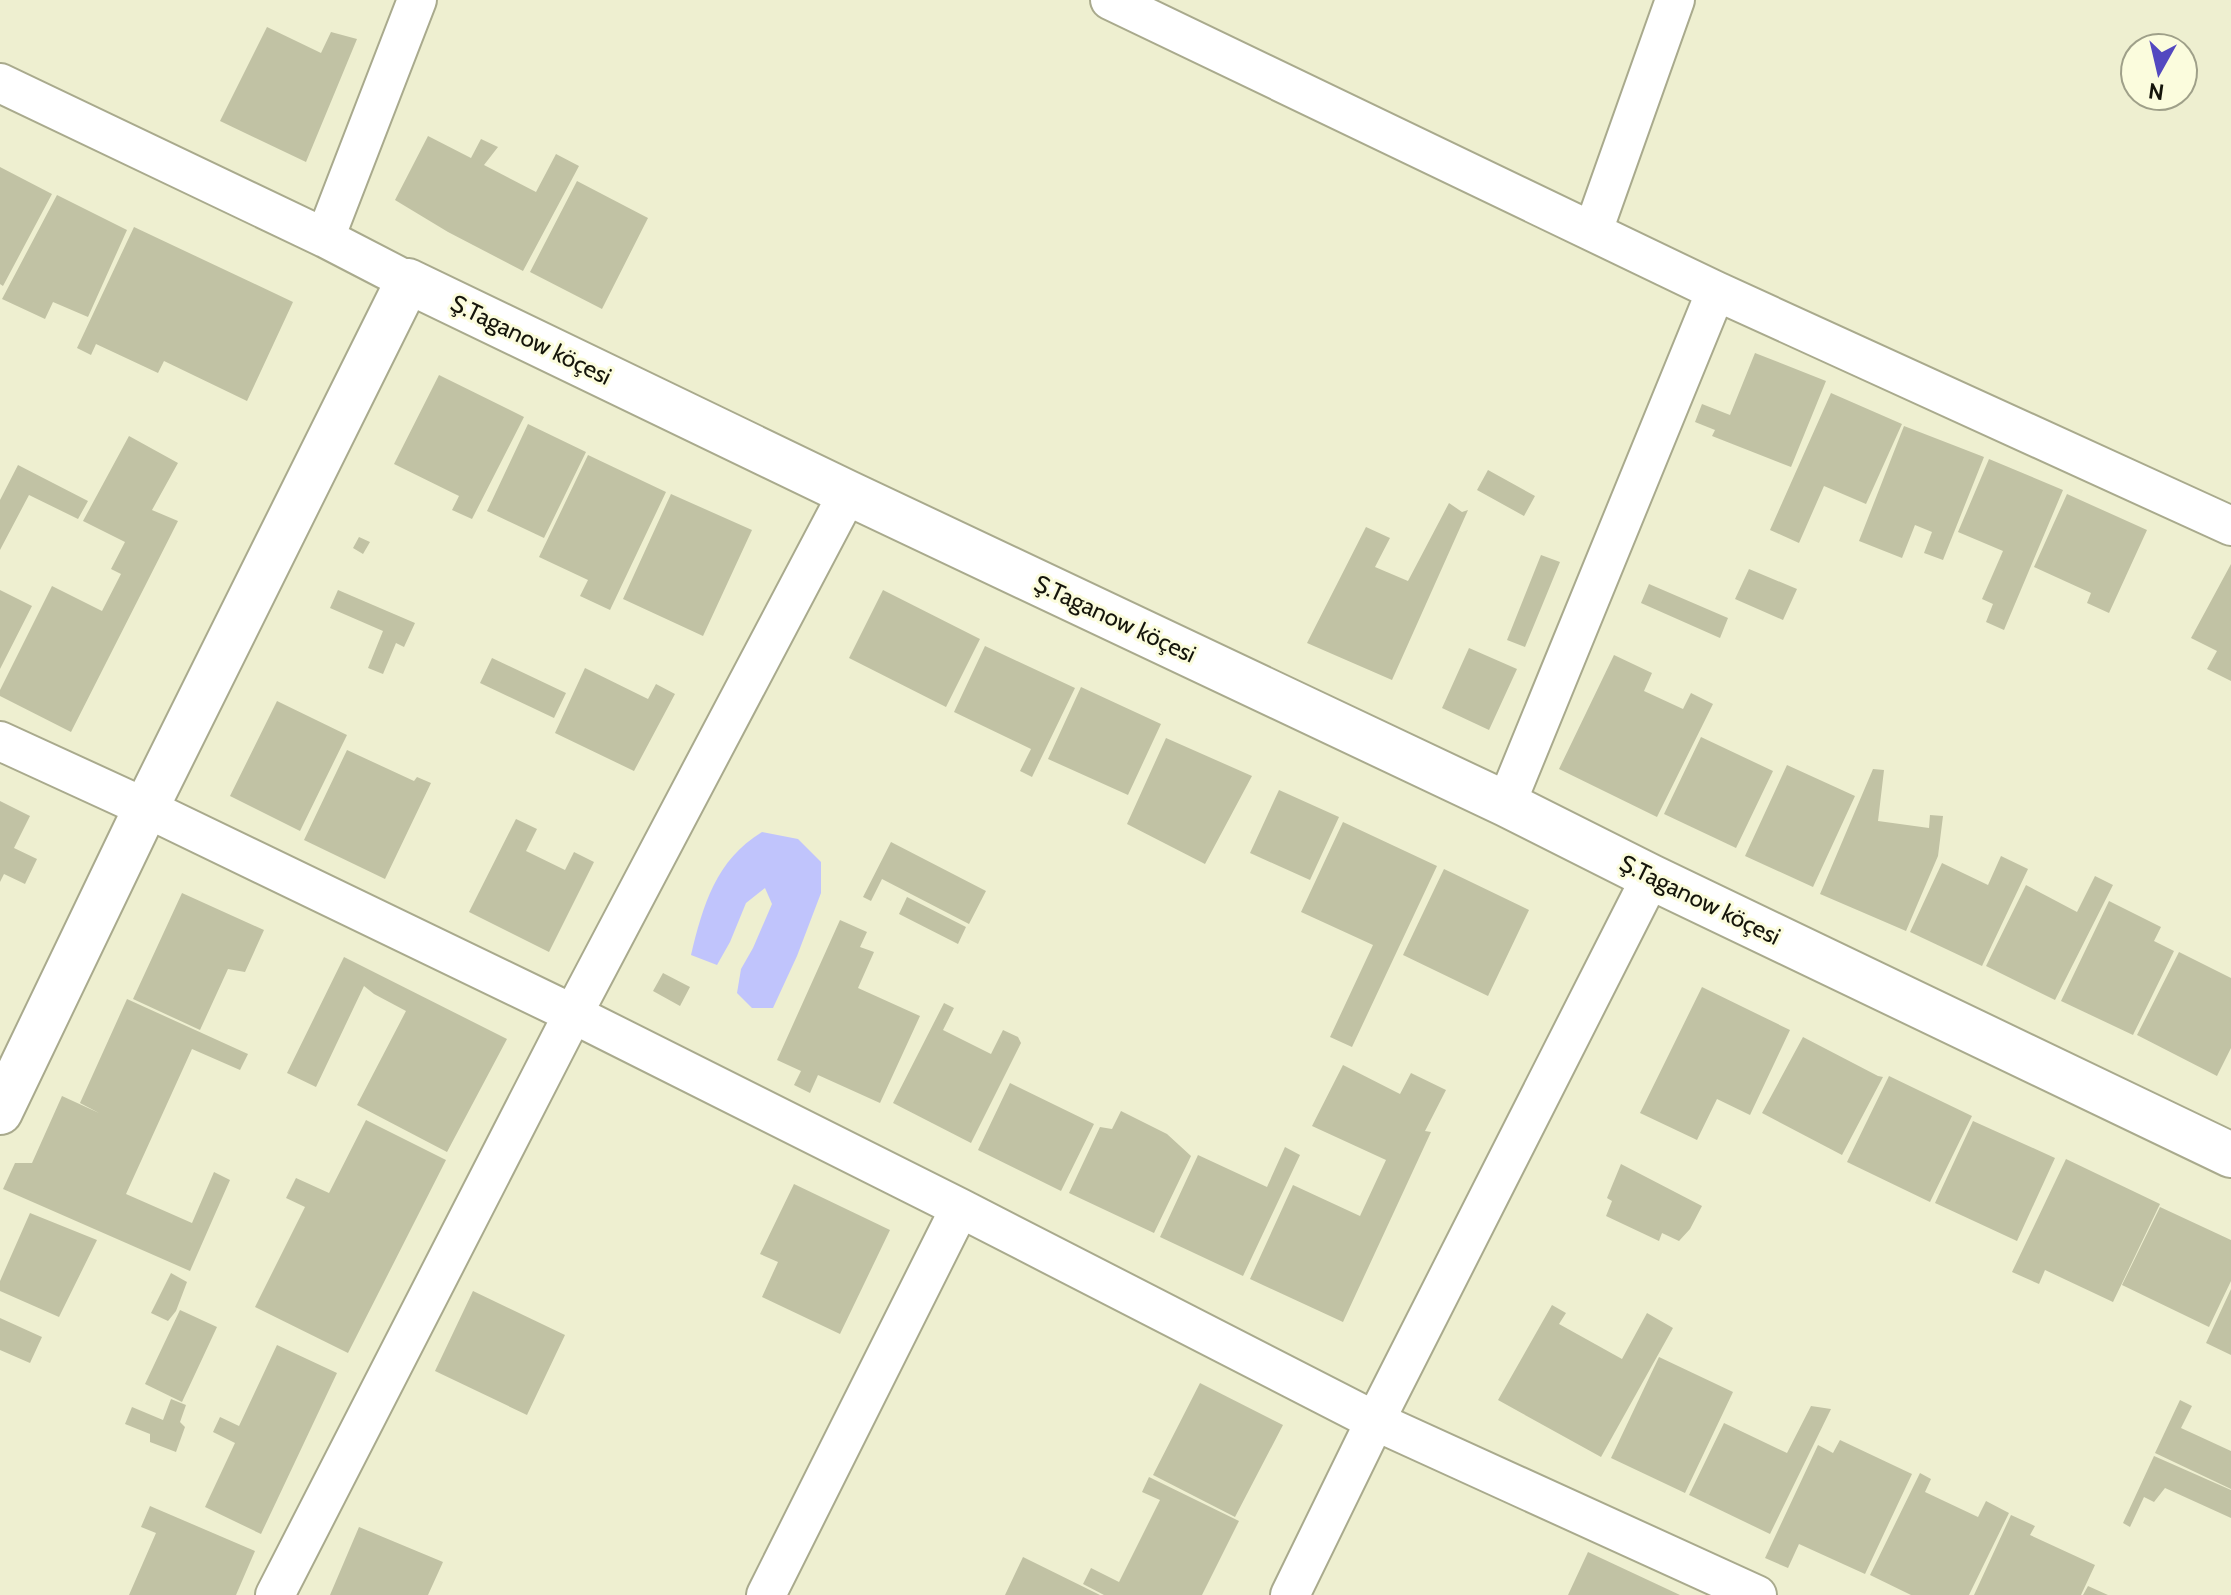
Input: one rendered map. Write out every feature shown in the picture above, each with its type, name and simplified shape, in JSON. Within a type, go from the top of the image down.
[{"type":"street","points":[[325,238],[417,0]]},
{"type":"street","points":[[1110,0],[1716,291],[2231,526]]},
{"type":"street","points":[[1593,231],[1675,0]]},
{"type":"street","name":"Ş.Taganow köçesi","points":[[0,83],[2231,1155]]},
{"type":"street","points":[[0,1112],[146,808],[408,281]]},
{"type":"street","points":[[1506,804],[1716,291]]},
{"type":"street","points":[[275,1595],[573,1014],[848,493]]},
{"type":"street","points":[[0,741],[573,1014],[1375,1421],[1757,1595]]},
{"type":"street","points":[[1290,1595],[1651,877]]},
{"type":"street","points":[[766,1595],[960,1208]]},
{"type":"shaded area","points":[[762,832],[798,839],[821,862],[821,893],[773,1008],[752,1008],[737,993],[741,969],[772,904],[765,888],[746,903],[717,965],[691,955],[707,901],[722,870],[746,843]]},
{"type":"building","points":[[267,27],[321,53],[331,32],[357,39],[306,162],[220,121]]},
{"type":"building","points":[[428,136],[471,158],[481,139],[498,147],[484,165],[536,192],[556,154],[579,166],[523,271],[395,200]]},
{"type":"building","points":[[0,167],[52,194],[3,286],[0,284]]},
{"type":"building","points":[[577,181],[648,218],[602,309],[530,272]]},
{"type":"building","points":[[57,195],[127,230],[88,317],[53,302],[45,319],[2,299]]},
{"type":"building","points":[[134,227],[293,302],[247,401],[164,361],[158,373],[96,344],[91,355],[77,348]]},
{"type":"building","points":[[1755,353],[1826,381],[1791,467],[1712,436],[1715,430],[1695,422],[1702,404],[1730,415]]},
{"type":"building","points":[[439,375],[524,417],[472,519],[452,510],[459,496],[394,464]]},
{"type":"building","points":[[1831,393],[1902,424],[1866,504],[1824,486],[1799,543],[1770,530]]},
{"type":"building","points":[[528,424],[586,452],[544,538],[487,511]]},
{"type":"building","points":[[1904,426],[1984,457],[1943,560],[1924,553],[1932,532],[1915,525],[1902,558],[1859,541]]},
{"type":"building","points":[[129,436],[178,463],[152,510],[178,521],[71,732],[0,696],[0,690],[52,586],[102,611],[121,574],[111,569],[125,542],[83,521]]},
{"type":"building","points":[[588,455],[666,492],[610,610],[580,596],[588,580],[539,557]]},
{"type":"building","points":[[1989,459],[2063,490],[2004,630],[1986,622],[1993,604],[1982,599],[2003,551],[1958,532]]},
{"type":"building","points":[[18,465],[88,501],[78,519],[29,495],[0,550],[0,500]]},
{"type":"building","points":[[1488,470],[1535,496],[1524,516],[1477,490]]},
{"type":"building","points":[[671,494],[752,530],[703,636],[623,599]]},
{"type":"building","points":[[2067,494],[2147,530],[2109,613],[2087,603],[2091,593],[2034,567]]},
{"type":"building","points":[[1449,503],[1462,512],[1468,510],[1392,680],[1307,643],[1366,527],[1390,538],[1375,567],[1408,581]]},
{"type":"building","points":[[359,537],[370,542],[363,554],[353,548]]},
{"type":"building","points":[[1541,555],[1560,562],[1525,647],[1507,640]]},
{"type":"building","points":[[2231,564],[2231,681],[2207,669],[2217,651],[2191,638]]},
{"type":"building","points":[[1749,569],[1797,589],[1783,620],[1735,599]]},
{"type":"building","points":[[1649,584],[1728,618],[1720,638],[1641,603]]},
{"type":"building","points":[[0,590],[32,606],[0,669]]},
{"type":"building","points":[[338,590],[415,623],[404,647],[396,643],[383,674],[368,668],[383,631],[330,608]]},
{"type":"building","points":[[883,590],[980,639],[946,707],[849,658]]},
{"type":"building","points":[[985,646],[1075,688],[1032,777],[1020,771],[1031,749],[954,712]]},
{"type":"building","points":[[1469,648],[1517,669],[1489,730],[1442,708]]},
{"type":"building","points":[[1614,655],[1652,673],[1644,691],[1683,709],[1691,693],[1713,704],[1657,817],[1559,769]]},
{"type":"building","points":[[492,658],[566,693],[554,718],[480,683]]},
{"type":"building","points":[[585,668],[648,699],[656,684],[675,694],[634,771],[555,733]]},
{"type":"building","points":[[1081,687],[1161,724],[1128,795],[1048,759]]},
{"type":"building","points":[[277,701],[347,735],[300,831],[230,796]]},
{"type":"building","points":[[1701,737],[1773,771],[1736,848],[1664,814]]},
{"type":"building","points":[[1166,738],[1252,776],[1205,864],[1127,824]]},
{"type":"building","points":[[347,750],[414,781],[417,777],[431,783],[385,879],[304,840]]},
{"type":"building","points":[[1787,765],[1855,796],[1813,887],[1745,856]]},
{"type":"building","points":[[1873,769],[1884,770],[1878,821],[1929,828],[1930,815],[1943,816],[1938,856],[1906,931],[1820,894]]},
{"type":"building","points":[[1279,790],[1339,817],[1310,880],[1250,853]]},
{"type":"building","points":[[0,801],[30,816],[14,848],[37,859],[25,884],[4,874],[0,882]]},
{"type":"building","points":[[516,819],[537,829],[526,851],[565,870],[574,852],[594,862],[549,952],[469,912]]},
{"type":"building","points":[[1343,822],[1437,866],[1352,1047],[1330,1037],[1373,945],[1301,912]]},
{"type":"building","points":[[891,842],[986,891],[969,924],[882,879],[871,901],[863,897]]},
{"type":"building","points":[[2001,856],[2028,869],[1982,966],[1910,932],[1942,863],[1988,885]]},
{"type":"building","points":[[1444,869],[1529,910],[1488,996],[1403,955]]},
{"type":"building","points":[[2095,876],[2113,885],[2055,1000],[1986,966],[2026,885],[2077,912]]},
{"type":"building","points":[[182,893],[264,930],[245,972],[228,969],[200,1030],[133,999]]},
{"type":"building","points":[[907,897],[966,927],[958,944],[899,914]]},
{"type":"building","points":[[2109,901],[2161,927],[2154,941],[2174,951],[2133,1035],[2061,1001]]},
{"type":"building","points":[[840,920],[867,932],[860,947],[874,952],[858,988],[920,1016],[880,1103],[818,1075],[810,1093],[794,1085],[801,1071],[777,1060]]},
{"type":"building","points":[[2179,952],[2231,978],[2231,1048],[2217,1076],[2137,1035]]},
{"type":"building","points":[[344,957],[507,1039],[447,1152],[357,1105],[406,1011],[364,986],[316,1087],[287,1073]]},
{"type":"building","points":[[663,973],[690,987],[680,1006],[653,991]]},
{"type":"building","points":[[1702,987],[1790,1030],[1750,1115],[1717,1099],[1697,1140],[1640,1113]]},
{"type":"building","points":[[127,999],[248,1054],[240,1070],[192,1049],[126,1194],[192,1223],[214,1172],[230,1180],[190,1271],[3,1189],[15,1163],[32,1163],[62,1096],[99,1113],[80,1103]]},
{"type":"building","points":[[944,1003],[954,1008],[943,1030],[991,1054],[1003,1030],[1018,1037],[1021,1043],[971,1143],[893,1103]]},
{"type":"building","points":[[1803,1037],[1883,1077],[1842,1155],[1762,1113]]},
{"type":"building","points":[[1343,1065],[1400,1094],[1411,1073],[1446,1090],[1425,1131],[1431,1132],[1343,1322],[1250,1279],[1293,1185],[1360,1216],[1386,1160],[1312,1126]]},
{"type":"building","points":[[1889,1076],[1972,1116],[1930,1202],[1847,1162]]},
{"type":"building","points":[[1010,1083],[1094,1124],[1061,1191],[978,1150]]},
{"type":"building","points":[[1121,1111],[1167,1134],[1191,1156],[1154,1233],[1069,1193],[1100,1127],[1112,1129]]},
{"type":"building","points":[[366,1120],[446,1160],[348,1353],[255,1307],[305,1207],[286,1198],[296,1178],[329,1193]]},
{"type":"building","points":[[1973,1121],[2055,1158],[2017,1241],[1935,1203]]},
{"type":"building","points":[[1285,1147],[1300,1155],[1243,1276],[1160,1237],[1198,1155],[1267,1187]]},
{"type":"building","points":[[2066,1159],[2160,1204],[2113,1302],[2045,1270],[2039,1284],[2012,1272]]},
{"type":"building","points":[[1621,1164],[1702,1206],[1690,1229],[1679,1241],[1662,1233],[1659,1241],[1606,1216],[1612,1201],[1607,1198]]},
{"type":"building","points":[[794,1184],[890,1230],[840,1334],[762,1297],[778,1262],[760,1254]]},
{"type":"building","points":[[2160,1207],[2231,1240],[2231,1281],[2209,1327],[2122,1285]]},
{"type":"building","points":[[30,1213],[97,1240],[59,1317],[0,1291],[0,1281]]},
{"type":"building","points":[[171,1273],[187,1282],[176,1311],[168,1321],[151,1313]]},
{"type":"building","points":[[2231,1289],[2231,1355],[2206,1343]]},
{"type":"building","points":[[473,1291],[565,1335],[527,1415],[435,1371]]},
{"type":"building","points":[[1552,1305],[1566,1313],[1559,1324],[1622,1359],[1647,1313],[1673,1328],[1601,1457],[1498,1400]]},
{"type":"building","points":[[180,1310],[217,1327],[182,1402],[145,1384]]},
{"type":"building","points":[[0,1318],[42,1337],[30,1363],[0,1350]]},
{"type":"building","points":[[277,1345],[337,1373],[261,1534],[205,1507],[235,1443],[213,1432],[220,1417],[239,1426]]},
{"type":"building","points":[[1659,1357],[1733,1392],[1685,1493],[1611,1458]]},
{"type":"building","points":[[1200,1383],[1283,1425],[1235,1517],[1153,1475]]},
{"type":"building","points":[[171,1399],[186,1405],[180,1422],[185,1427],[176,1452],[150,1442],[150,1434],[125,1424],[132,1407],[163,1420]]},
{"type":"building","points":[[2180,1400],[2192,1406],[2181,1428],[2231,1451],[2231,1489],[2155,1453]]},
{"type":"building","points":[[1811,1406],[1831,1409],[1770,1534],[1689,1495],[1724,1423],[1787,1453]]},
{"type":"building","points":[[1840,1440],[1912,1474],[1865,1574],[1799,1544],[1788,1568],[1765,1558],[1818,1445],[1833,1453]]},
{"type":"building","points":[[2154,1456],[2231,1490],[2231,1518],[2165,1488],[2154,1502],[2144,1497],[2130,1527],[2123,1523]]},
{"type":"building","points":[[1920,1473],[1931,1479],[1925,1492],[1978,1517],[1986,1501],[2009,1513],[1969,1595],[1911,1595],[1870,1575]]},
{"type":"building","points":[[1149,1477],[1239,1521],[1202,1595],[1104,1595],[1083,1584],[1091,1568],[1119,1582],[1160,1500],[1142,1492]]},
{"type":"building","points":[[150,1506],[255,1551],[236,1595],[129,1595],[156,1533],[141,1527]]},
{"type":"building","points":[[2011,1515],[2035,1526],[2030,1535],[2095,1565],[2081,1595],[1974,1595]]},
{"type":"building","points":[[359,1527],[443,1562],[428,1595],[330,1595]]},
{"type":"building","points":[[1588,1552],[1680,1595],[1568,1595]]},
{"type":"building","points":[[1023,1557],[1100,1595],[1005,1595]]},
{"type":"building","points":[[2088,1586],[2108,1595],[2083,1595]]}]
